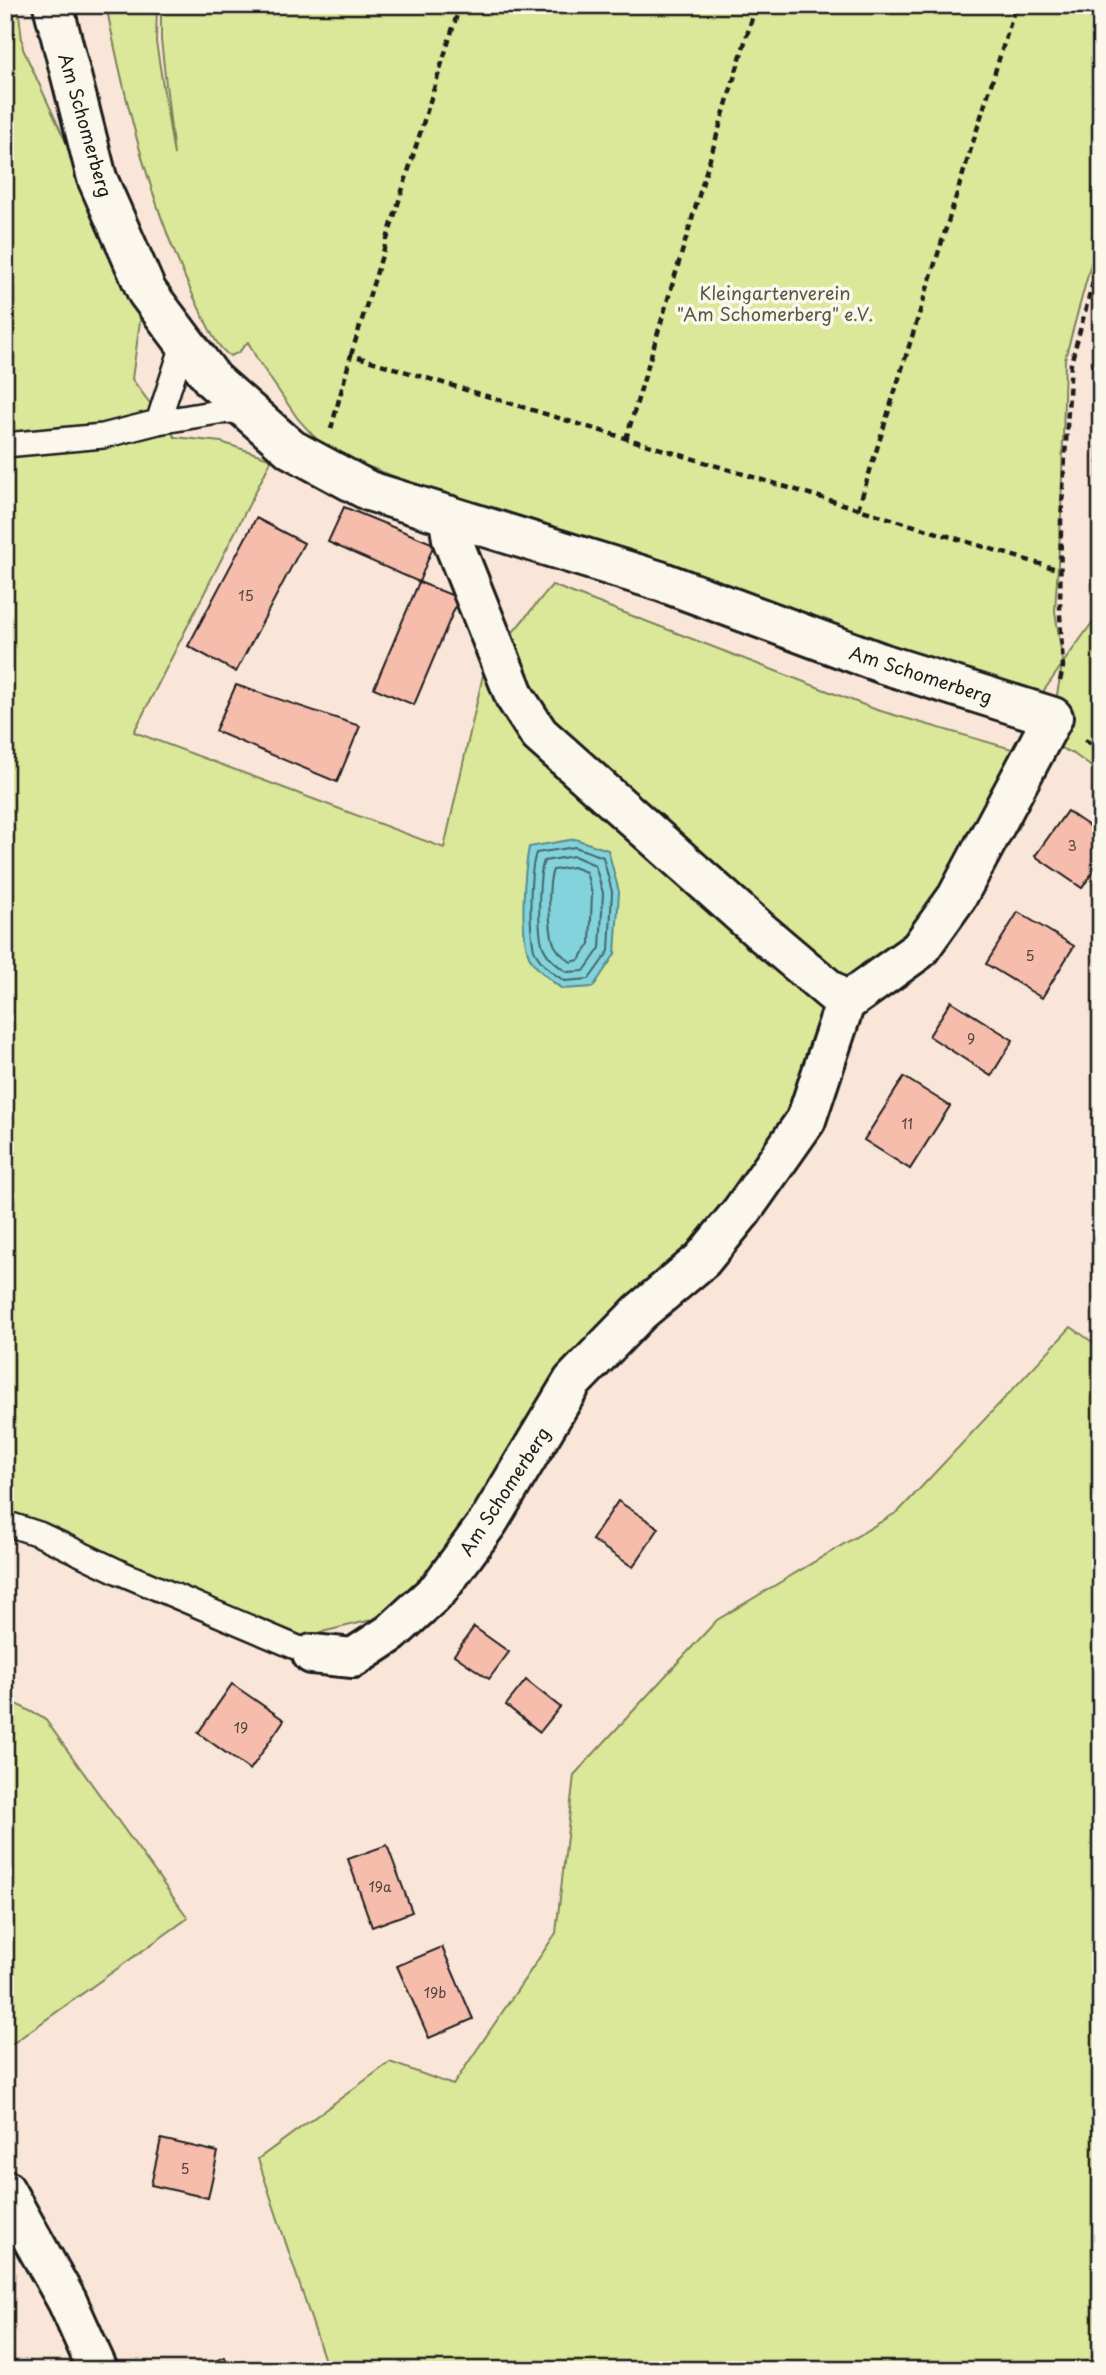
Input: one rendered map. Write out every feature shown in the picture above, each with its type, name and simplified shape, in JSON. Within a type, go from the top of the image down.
[{"type":"street","name":"Am Schomerberg","points":[[54,5],[97,178],[147,292],[213,380],[291,449],[369,491],[660,581],[884,664],[1053,717]]},
{"type":"street","points":[[448,515],[452,539],[515,697],[540,734],[719,895],[845,1003],[919,950],[957,898],[1053,717]]},
{"type":"street","name":"Am Schomerberg","points":[[312,1654],[353,1658],[391,1633],[439,1589],[489,1521],[573,1381],[640,1312],[702,1260],[743,1211],[806,1120],[845,1003]]},
{"type":"street","points":[[5,2190],[67,2301],[98,2370]]},
{"type":"lane","points":[[158,422],[184,342]]},
{"type":"lane","points":[[5,445],[103,436],[158,422],[247,410]]},
{"type":"lane","name":"Am Schomerberg","points":[[5,1523],[39,1534],[179,1598],[312,1654]]},
{"type":"path","points":[[322,466],[351,355],[460,5]]},
{"type":"path","points":[[626,439],[756,5]]},
{"type":"path","points":[[858,509],[1016,5]]},
{"type":"path","points":[[1053,717],[1063,667],[1060,522],[1071,363],[1101,253]]},
{"type":"path","points":[[351,355],[1060,570]]},
{"type":"green space","points":[[5,5],[18,5],[23,49],[142,307],[132,379],[175,437],[221,442],[272,459],[134,732],[444,848],[485,666],[552,585],[877,710],[1019,751],[956,870],[912,933],[862,964],[814,1029],[788,1108],[750,1178],[719,1218],[555,1370],[436,1578],[380,1618],[297,1638],[5,1521]]},
{"type":"green space","name":"Kleingartenverein \"Am Schomerberg\" e.V.","points":[[106,5],[157,5],[156,42],[174,155],[161,40],[161,5],[1101,5],[1101,227],[1065,359],[1061,518],[1055,611],[1063,663],[1097,616],[1097,419],[1101,401],[1101,774],[1074,754],[1049,743],[1062,665],[1040,696],[488,512],[327,451],[298,419],[248,342],[238,353],[230,356],[210,330],[184,275],[155,200],[123,84]]},
{"type":"green space","points":[[1071,1327],[1101,1348],[1101,2370],[328,2370],[258,2159],[390,2062],[453,2085],[556,1933],[574,1775],[717,1620],[899,1511]]},
{"type":"green space","points":[[5,1698],[45,1719],[188,1918],[5,2049]]},
{"type":"water","points":[[575,839],[608,850],[619,892],[615,954],[593,987],[562,989],[537,968],[528,953],[523,915],[526,871],[529,847]]},
{"type":"building","points":[[344,507],[434,544],[419,582],[328,542]]},
{"type":"building","points":[[256,518],[304,543],[236,672],[188,646]]},
{"type":"building","points":[[419,582],[459,598],[414,705],[374,688]]},
{"type":"building","points":[[236,685],[360,726],[337,782],[215,731]]},
{"type":"building","points":[[1067,811],[1101,834],[1101,860],[1082,888],[1035,856]]},
{"type":"building","points":[[1018,912],[1074,946],[1042,998],[986,964]]},
{"type":"building","points":[[951,1001],[1013,1040],[991,1076],[929,1036]]},
{"type":"building","points":[[904,1077],[950,1106],[910,1169],[864,1140]]},
{"type":"building","points":[[618,1501],[659,1528],[633,1567],[592,1540]]},
{"type":"building","points":[[474,1627],[509,1652],[489,1679],[454,1655]]},
{"type":"building","points":[[526,1680],[560,1707],[540,1732],[506,1705]]},
{"type":"building","points":[[232,1684],[284,1720],[250,1770],[198,1733]]},
{"type":"building","points":[[387,1845],[412,1912],[372,1927],[348,1859]]},
{"type":"building","points":[[442,1947],[473,2019],[429,2038],[397,1966]]},
{"type":"building","points":[[161,2139],[218,2152],[208,2198],[151,2185]]},
{"type":"building","points":[[225,2357],[230,2370],[191,2370]]}]
